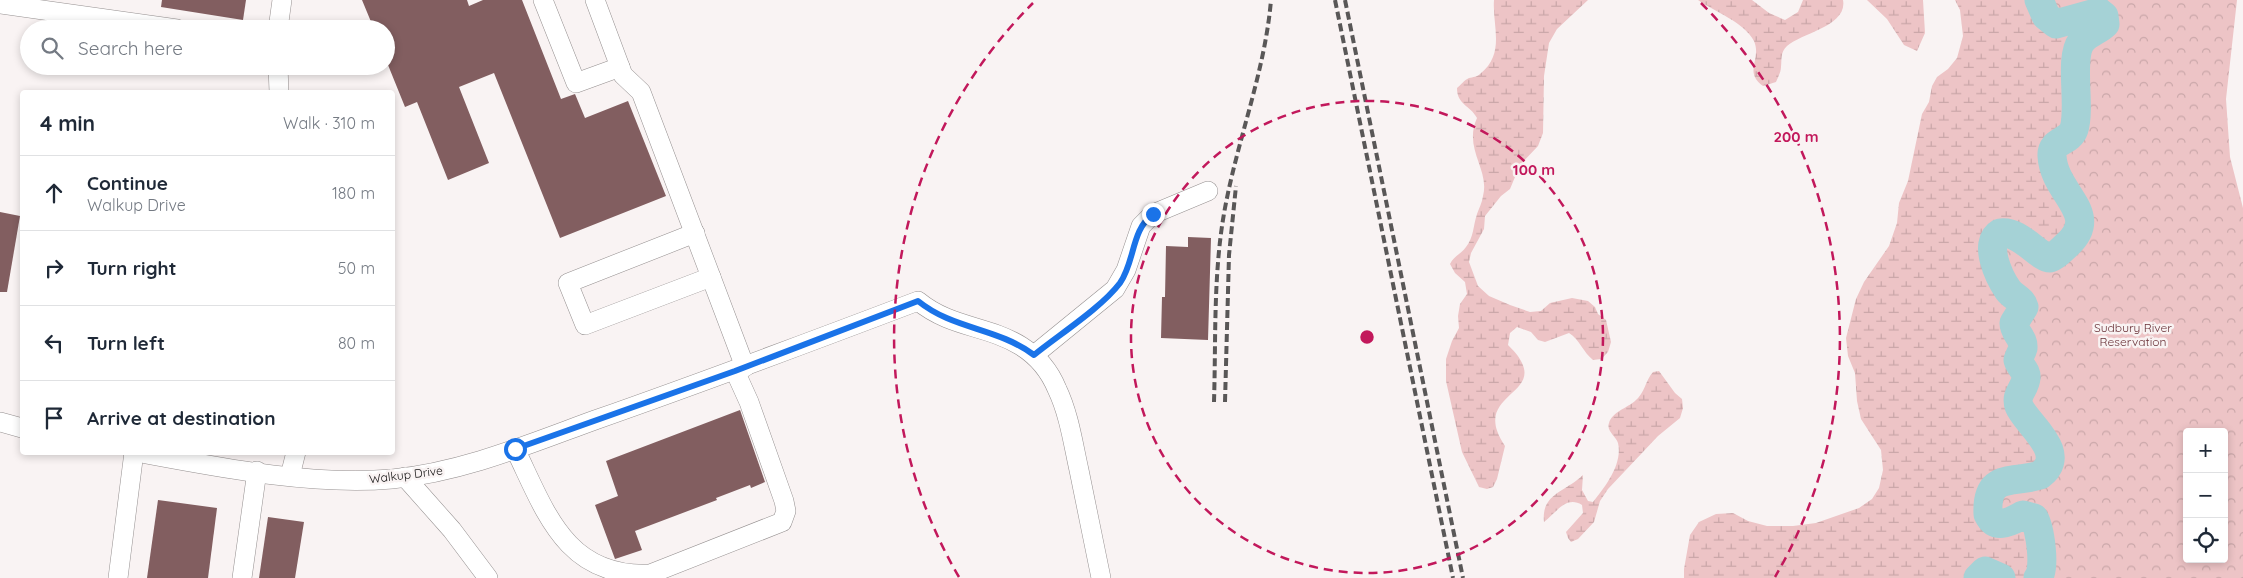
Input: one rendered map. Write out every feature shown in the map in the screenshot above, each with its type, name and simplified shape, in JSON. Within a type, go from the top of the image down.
[{"type":"street","points":[[279,20],[282,0]]},
{"type":"street","points":[[543,0],[576,83],[620,66]]},
{"type":"street","points":[[515,449],[556,533],[586,561],[616,574],[635,576],[650,574],[782,522],[785,518],[784,501],[749,402],[711,277],[695,233],[641,92],[623,75],[595,0]]},
{"type":"street","points":[[0,4],[113,20]]},
{"type":"street","points":[[279,75],[280,90]]},
{"type":"street","points":[[1101,578],[1067,416],[1058,389],[1034,355],[1115,289],[1126,270],[1146,220],[1153,214],[1208,191]]},
{"type":"street","points":[[695,233],[568,283],[584,325],[711,277]]},
{"type":"street","name":"Walkup Drive","points":[[153,455],[257,472],[352,481],[443,472],[515,449],[740,369],[918,301],[941,317],[1003,336],[1034,355]]},
{"type":"street","points":[[0,422],[20,427]]},
{"type":"street","points":[[118,578],[135,455]]},
{"type":"street","points":[[290,476],[295,455]]},
{"type":"street","points":[[242,578],[257,472]]},
{"type":"street","points":[[405,477],[452,530],[488,578]]},
{"type":"green space","points":[[1494,0],[1588,0],[1557,29],[1549,43],[1544,76],[1543,133],[1538,146],[1520,165],[1510,189],[1501,196],[1485,216],[1484,229],[1471,253],[1469,262],[1478,286],[1489,296],[1530,312],[1541,311],[1550,303],[1572,298],[1588,301],[1595,307],[1598,314],[1606,320],[1611,342],[1608,352],[1601,359],[1593,360],[1569,333],[1545,342],[1538,340],[1531,332],[1517,327],[1510,333],[1508,345],[1521,360],[1524,374],[1521,383],[1515,391],[1500,406],[1496,417],[1497,429],[1505,446],[1497,479],[1493,487],[1487,489],[1479,487],[1462,452],[1446,381],[1446,359],[1459,328],[1460,304],[1467,294],[1465,282],[1455,273],[1450,264],[1471,239],[1483,199],[1484,186],[1473,139],[1477,118],[1461,102],[1457,88],[1467,79],[1480,74],[1493,57],[1496,39]]},
{"type":"green space","points":[[1698,0],[1752,0],[1769,13],[1785,20],[1798,12],[1803,0],[1843,0],[1843,9],[1831,23],[1787,46],[1782,54],[1780,71],[1776,82],[1763,86],[1754,75],[1756,48],[1749,34],[1736,23]]},
{"type":"green space","points":[[1867,0],[1923,0],[1925,33],[1917,51],[1904,45],[1887,19]]},
{"type":"green space","points":[[1955,0],[2206,0],[2224,428],[2183,428],[2183,563],[2228,563],[2243,578],[1684,578],[1690,535],[1699,522],[1716,514],[1733,513],[1748,521],[1767,526],[1793,526],[1816,523],[1859,508],[1872,499],[1879,488],[1883,470],[1881,450],[1861,419],[1857,401],[1855,373],[1848,356],[1846,338],[1856,299],[1864,282],[1889,246],[1897,223],[1899,203],[1908,181],[1922,114],[1929,102],[1932,86],[1937,77],[1948,69],[1957,58],[1963,36],[1960,10]]},
{"type":"green space","name":"Sudbury River Reservation","points":[[2039,0],[2237,0],[2226,99],[2230,157],[2243,208],[2243,578],[2038,578],[2042,566],[2042,558],[2038,530],[2034,518],[2023,515],[2009,522],[1999,523],[1991,519],[1988,514],[1991,491],[1996,486],[2011,480],[2040,475],[2048,467],[2050,458],[2048,448],[2043,439],[2019,406],[2018,398],[2026,376],[2018,360],[2023,350],[2023,344],[2014,327],[2014,323],[2024,307],[2003,282],[1994,260],[1992,245],[1993,238],[2000,233],[2007,233],[2022,240],[2040,254],[2050,258],[2060,252],[2067,244],[2076,232],[2079,222],[2077,211],[2058,178],[2052,152],[2055,145],[2069,136],[2074,129],[2076,119],[2075,71],[2078,50],[2083,39],[2105,24],[2104,16],[2099,12],[2061,24],[2053,23],[2043,12]]},
{"type":"green space","points":[[1659,371],[1675,393],[1682,399],[1683,408],[1680,418],[1658,436],[1608,489],[1600,501],[1594,522],[1578,539],[1571,542],[1566,532],[1583,513],[1582,505],[1576,502],[1566,504],[1544,522],[1546,505],[1556,494],[1583,475],[1582,490],[1588,501],[1593,502],[1612,475],[1618,459],[1618,443],[1608,426],[1611,419],[1616,413],[1632,404],[1638,398],[1653,372]]},
{"type":"building","points":[[162,0],[246,0],[243,20],[161,7]]},
{"type":"building","points":[[362,0],[467,0],[469,6],[483,0],[522,0],[561,99],[575,94],[585,118],[628,101],[666,196],[560,238],[494,73],[459,87],[489,163],[448,180],[417,102],[405,107],[392,75],[395,75],[395,20],[370,20]]},
{"type":"building","points":[[0,212],[20,216],[7,292],[0,292]]},
{"type":"building","points":[[1188,237],[1211,238],[1208,340],[1161,338],[1162,297],[1165,297],[1166,246],[1188,247]]},
{"type":"building","points":[[740,410],[765,482],[751,488],[750,485],[716,498],[717,500],[635,531],[642,550],[615,559],[595,505],[618,496],[606,461]]},
{"type":"building","points":[[158,500],[217,508],[208,578],[147,578]]},
{"type":"building","points":[[268,517],[304,522],[295,578],[259,578]]},
{"type":"waterway","points":[[2038,578],[2042,566],[2042,558],[2038,530],[2034,518],[2023,515],[2009,522],[1999,523],[1991,519],[1988,514],[1991,491],[1996,486],[2003,482],[2040,475],[2048,466],[2050,457],[2043,439],[2019,406],[2018,398],[2026,376],[2018,360],[2023,350],[2023,344],[2014,327],[2014,323],[2024,307],[2008,290],[1997,269],[1994,260],[1993,244],[1995,238],[2000,233],[2007,233],[2022,240],[2040,254],[2050,258],[2060,252],[2077,233],[2080,223],[2078,213],[2060,181],[2055,169],[2052,151],[2057,144],[2072,134],[2074,129],[2076,119],[2075,71],[2081,42],[2089,34],[2105,24],[2104,16],[2099,12],[2056,24],[2046,16],[2039,0]]},
{"type":"waterway","points":[[1978,578],[1985,571],[2001,578]]},
{"type":"railway","points":[[1214,402],[1218,256],[1221,232],[1230,182],[1263,53],[1271,0]]},
{"type":"railway","points":[[1335,0],[1453,578]]},
{"type":"railway","points":[[1345,0],[1463,578]]},
{"type":"railway","points":[[1225,402],[1229,255],[1236,186]]},
{"type":"route","points":[[515,449],[735,371],[918,301],[941,317],[961,325],[997,334],[1009,339],[1034,355],[1115,289],[1126,270],[1142,226],[1153,214]]}]
